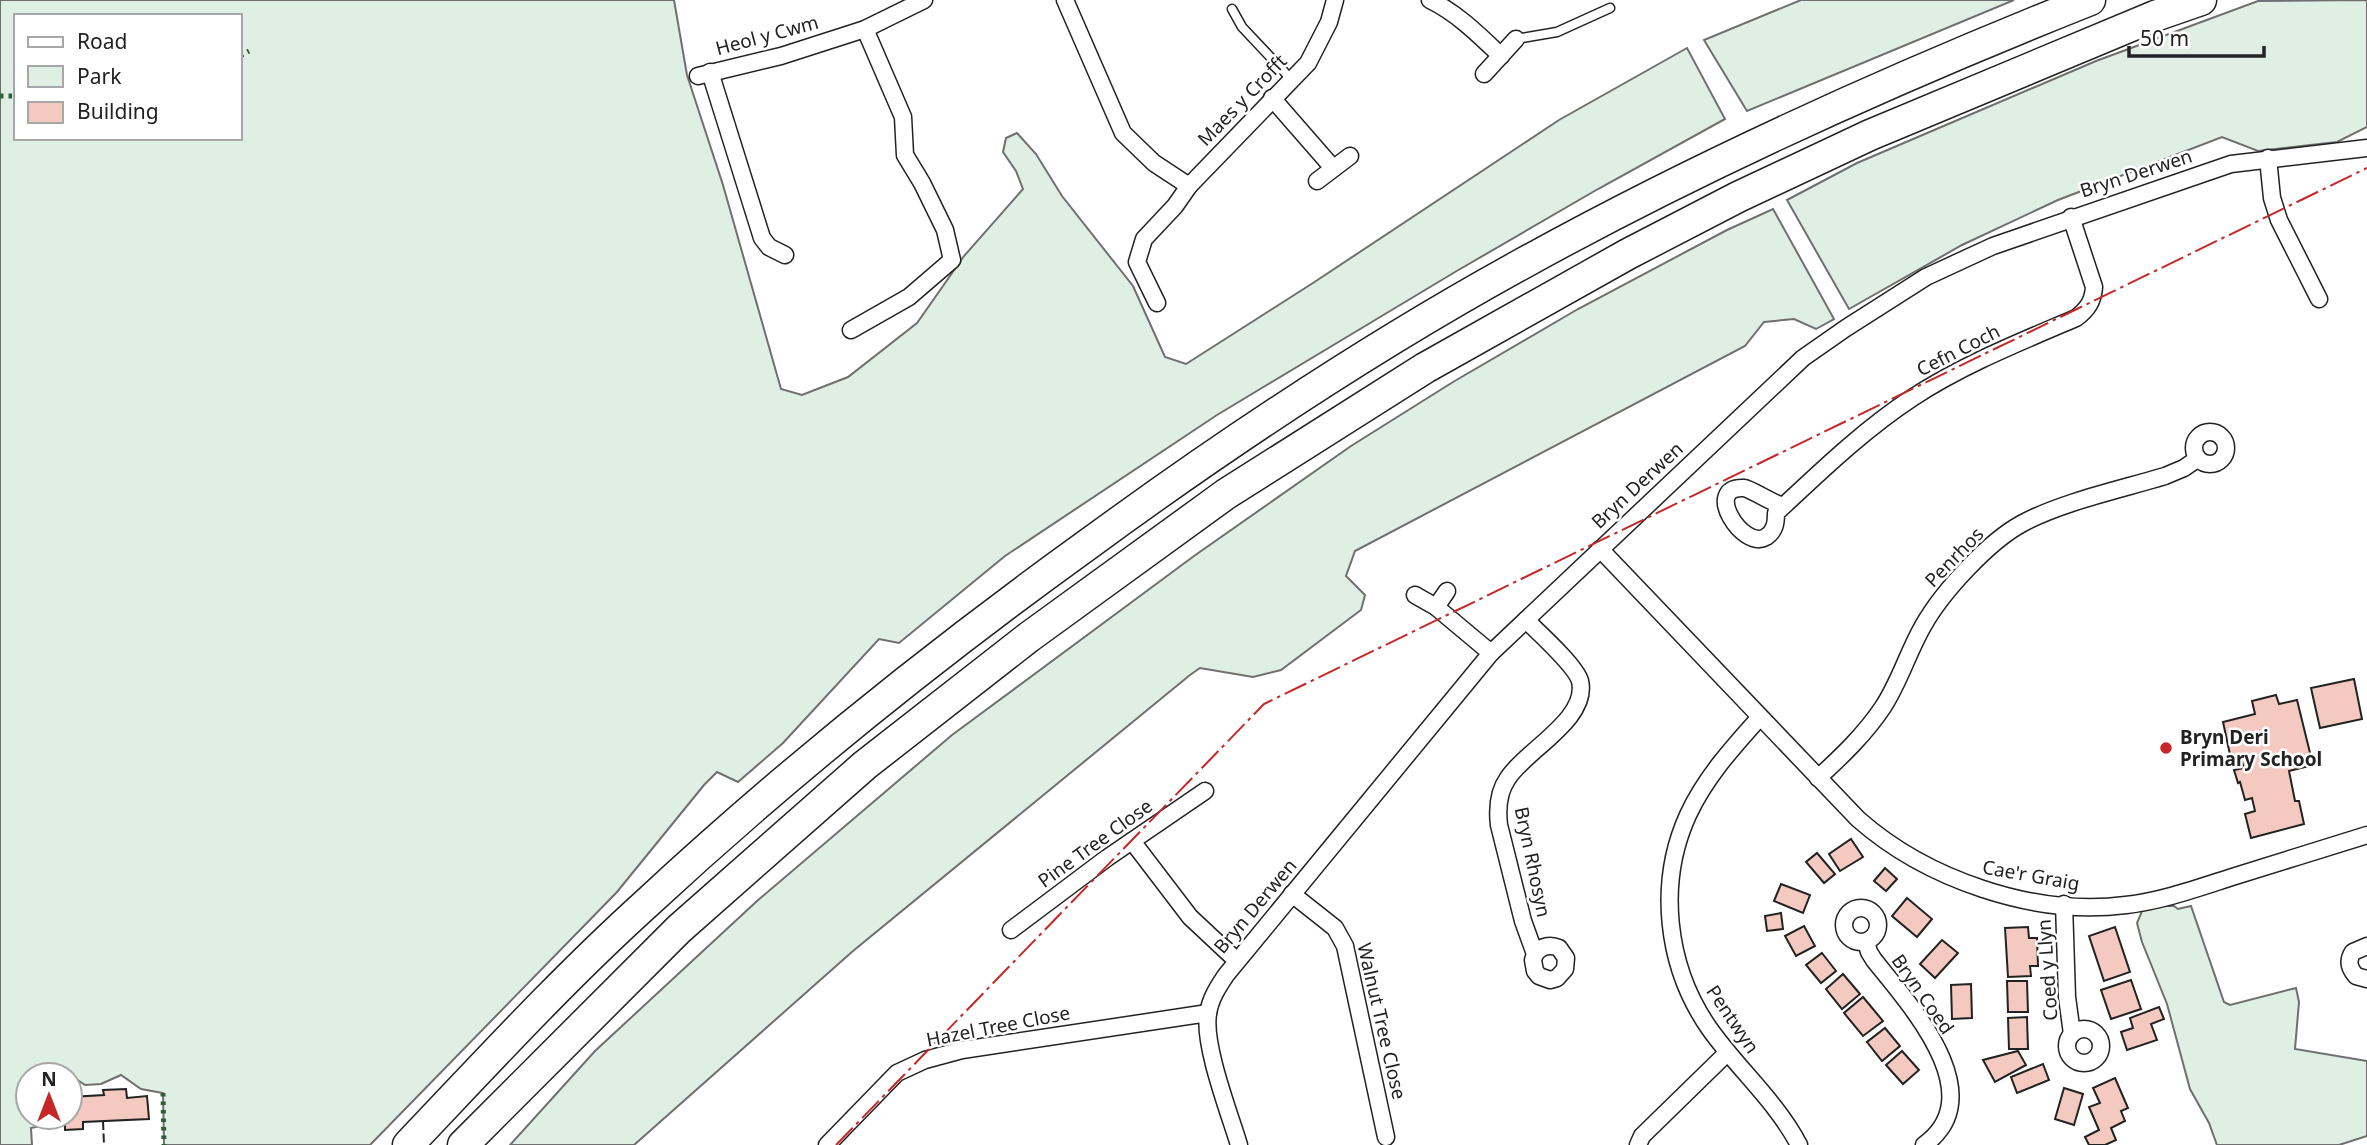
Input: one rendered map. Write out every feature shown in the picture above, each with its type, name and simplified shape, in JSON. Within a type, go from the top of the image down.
[{"type":"highway","points":[[408,1145],[643,905],[750,810],[838,735],[967,632],[1180,476],[1398,336],[1519,265],[1782,130],[2090,0]]},
{"type":"highway","points":[[463,1145],[679,929],[865,765],[943,702],[1081,598],[1226,494],[1425,368],[1628,254],[1738,197],[1870,135],[2155,16],[2201,0]]},
{"type":"street","name":"Heol y Cwm","points":[[785,255],[769,247],[762,238],[704,74],[781,56],[865,29],[924,0]]},
{"type":"street","points":[[1065,0],[1123,133],[1154,163],[1189,186],[1175,206],[1144,239],[1137,262],[1157,303]]},
{"type":"street","name":"Maes y Crofft","points":[[1189,186],[1308,63],[1329,22],[1335,0]]},
{"type":"street","points":[[1438,2],[1473,29],[1501,56]]},
{"type":"street","points":[[851,330],[909,296],[952,260],[945,230],[931,204],[929,180],[905,155],[903,117],[865,29]]},
{"type":"street","points":[[1484,74],[1516,39]]},
{"type":"street","points":[[1272,98],[1333,168]]},
{"type":"street","name":"Bryn Derwen","points":[[1239,1145],[1210,1046],[1208,1013],[1217,989],[1237,961],[1491,653],[1803,358],[1846,327],[1926,277],[1963,259],[2071,217],[2231,164],[2367,148]]},
{"type":"street","points":[[1317,181],[1350,156]]},
{"type":"street","points":[[2268,158],[2272,198],[2278,219],[2319,299]]},
{"type":"street","name":"Cefn Coch","points":[[1783,506],[1865,433],[1913,397],[1986,358],[2085,312],[2093,296],[2094,287],[2071,217]]},
{"type":"street","name":"Penrhos","points":[[1818,778],[1872,723],[1905,669],[1922,628],[1947,592],[2001,538],[2044,513],[2165,476],[2197,459]]},
{"type":"street","name":"Cae'r Graig","points":[[1600,550],[1872,831],[1939,873],[1985,890],[2064,904],[2110,906],[2156,900],[2367,835]]},
{"type":"street","points":[[1436,607],[1447,591]]},
{"type":"street","points":[[1415,595],[1436,607],[1491,653]]},
{"type":"street","name":"Bryn Rhosyn","points":[[1526,620],[1574,669],[1580,680],[1580,694],[1571,716],[1516,767],[1506,780],[1500,796],[1499,825],[1535,954]]},
{"type":"street","name":"Pentwyn","points":[[1760,717],[1714,770],[1688,814],[1672,875],[1670,927],[1679,963],[1698,1012],[1727,1053],[1782,1116],[1799,1145]]},
{"type":"street","name":"Pine Tree Close","points":[[1011,930],[1205,791]]},
{"type":"street","points":[[1132,841],[1190,917],[1237,961]]},
{"type":"street","name":"Walnut Tree Close","points":[[1292,894],[1335,928],[1345,946],[1386,1137]]},
{"type":"street","name":"Coed y Llyn","points":[[2064,904],[2067,997],[2072,1034]]},
{"type":"street","name":"Bryn Coed","points":[[1867,942],[1874,960],[1924,1026],[1947,1070],[1950,1101],[1947,1116],[1941,1128],[1924,1145]]},
{"type":"street","points":[[2367,946],[2353,952],[2349,962],[2356,976],[2367,979]]},
{"type":"street","name":"Hazel Tree Close","points":[[827,1145],[897,1073],[925,1060],[974,1048],[1208,1013]]},
{"type":"street","points":[[1638,1145],[1642,1136],[1727,1053]]},
{"type":"lane","points":[[1516,39],[1557,32],[1610,8]]},
{"type":"lane","points":[[1233,9],[1242,27],[1291,79]]},
{"type":"green space","points":[[0,0],[674,0],[687,75],[723,185],[781,389],[802,395],[848,377],[917,323],[964,256],[1023,189],[1016,171],[1003,152],[1006,138],[1017,133],[1036,154],[1062,196],[1133,286],[1165,357],[1186,364],[1559,120],[1687,48],[1725,119],[1455,272],[1217,415],[1005,556],[899,643],[879,639],[783,743],[738,782],[717,772],[617,892],[370,1145],[164,1145],[163,1093],[141,1089],[121,1075],[101,1084],[85,1085],[84,1061],[14,1061],[14,1131],[31,1131],[32,1145],[0,1145]]},
{"type":"green space","points":[[1801,0],[2014,0],[1747,111],[1704,40]]},
{"type":"green space","points":[[2367,0],[2367,127],[2337,142],[2258,151],[2222,137],[2058,200],[1962,245],[1849,309],[1787,200],[1857,163],[2096,61],[2258,1]]},
{"type":"green space","points":[[1773,209],[1834,319],[1816,329],[1794,319],[1764,322],[1745,346],[1355,551],[1346,576],[1365,595],[1361,610],[1281,670],[1253,677],[1200,668],[1190,675],[853,951],[634,1145],[510,1145],[595,1051],[757,901],[952,735],[1194,556],[1351,446],[1578,309],[1727,230]]},
{"type":"green space","points":[[2159,906],[2174,906],[2178,909],[2191,906],[2224,1002],[2230,1005],[2296,988],[2299,1002],[2295,1049],[2367,1061],[2367,1136],[2339,1145],[2217,1145],[2209,1123],[2190,1089],[2167,1004],[2137,923],[2142,911]]},
{"type":"building","points":[[2354,679],[2362,719],[2320,728],[2311,688]]},
{"type":"building","points":[[2276,695],[2279,704],[2297,700],[2313,765],[2289,771],[2295,801],[2299,801],[2304,824],[2251,838],[2245,814],[2255,811],[2252,798],[2245,800],[2240,782],[2238,783],[2234,770],[2244,768],[2242,762],[2232,764],[2223,722],[2255,714],[2252,701]]},
{"type":"building","points":[[1851,839],[1863,857],[1840,871],[1829,854]]},
{"type":"building","points":[[1817,853],[1835,874],[1824,883],[1806,862]]},
{"type":"building","points":[[1885,868],[1897,879],[1886,891],[1874,881]]},
{"type":"building","points":[[1781,884],[1810,895],[1803,913],[1774,901]]},
{"type":"building","points":[[1907,898],[1932,919],[1917,937],[1892,916]]},
{"type":"building","points":[[1781,913],[1783,929],[1767,931],[1765,916]]},
{"type":"building","points":[[1804,926],[1815,946],[1796,956],[1785,936]]},
{"type":"building","points":[[2028,927],[2029,938],[2037,938],[2038,966],[2030,966],[2031,976],[2008,977],[2005,928]]},
{"type":"building","points":[[2115,927],[2130,972],[2104,981],[2089,936]]},
{"type":"building","points":[[1942,940],[1958,953],[1935,978],[1920,964]]},
{"type":"building","points":[[1822,953],[1836,971],[1821,983],[1806,965]]},
{"type":"building","points":[[1843,974],[1860,994],[1842,1009],[1826,989]]},
{"type":"building","points":[[2131,980],[2141,1009],[2111,1019],[2101,990]]},
{"type":"building","points":[[2007,981],[2027,981],[2028,1012],[2008,1012]]},
{"type":"building","points":[[1971,984],[1972,1018],[1952,1019],[1951,985]]},
{"type":"building","points":[[1863,997],[1883,1021],[1863,1036],[1844,1013]]},
{"type":"building","points":[[2159,1007],[2164,1019],[2151,1024],[2157,1040],[2127,1050],[2121,1032],[2133,1028],[2130,1018]]},
{"type":"building","points":[[2027,1017],[2028,1049],[2009,1049],[2008,1018]]},
{"type":"building","points":[[1885,1028],[1900,1046],[1882,1061],[1867,1042]]},
{"type":"building","points":[[1902,1051],[1919,1070],[1903,1084],[1886,1065]]},
{"type":"building","points":[[2018,1051],[2026,1065],[1995,1082],[1983,1060]]},
{"type":"building","points":[[2043,1064],[2049,1080],[2017,1093],[2011,1077]]},
{"type":"building","points":[[2115,1078],[2128,1108],[2121,1111],[2125,1121],[2111,1128],[2116,1140],[2105,1145],[2089,1145],[2085,1137],[2099,1130],[2089,1107],[2100,1103],[2093,1088]]},
{"type":"building","points":[[2064,1088],[2083,1094],[2074,1125],[2055,1119]]},
{"type":"building","points":[[126,1089],[127,1098],[147,1096],[149,1119],[84,1122],[84,1096],[104,1095],[103,1090]]},
{"type":"hedge","points":[[242,55],[249,51]]},
{"type":"hedge","points":[[0,96],[14,96]]},
{"type":"hedge","points":[[163,1093],[164,1145]]},
{"type":"fence","points":[[103,1121],[104,1145]]},
{"type":"power","points":[[836,1145],[1264,704],[2367,168]]},
{"type":"place","name":"Bryn Deri Primary School","points":[[2166,748]]}]
